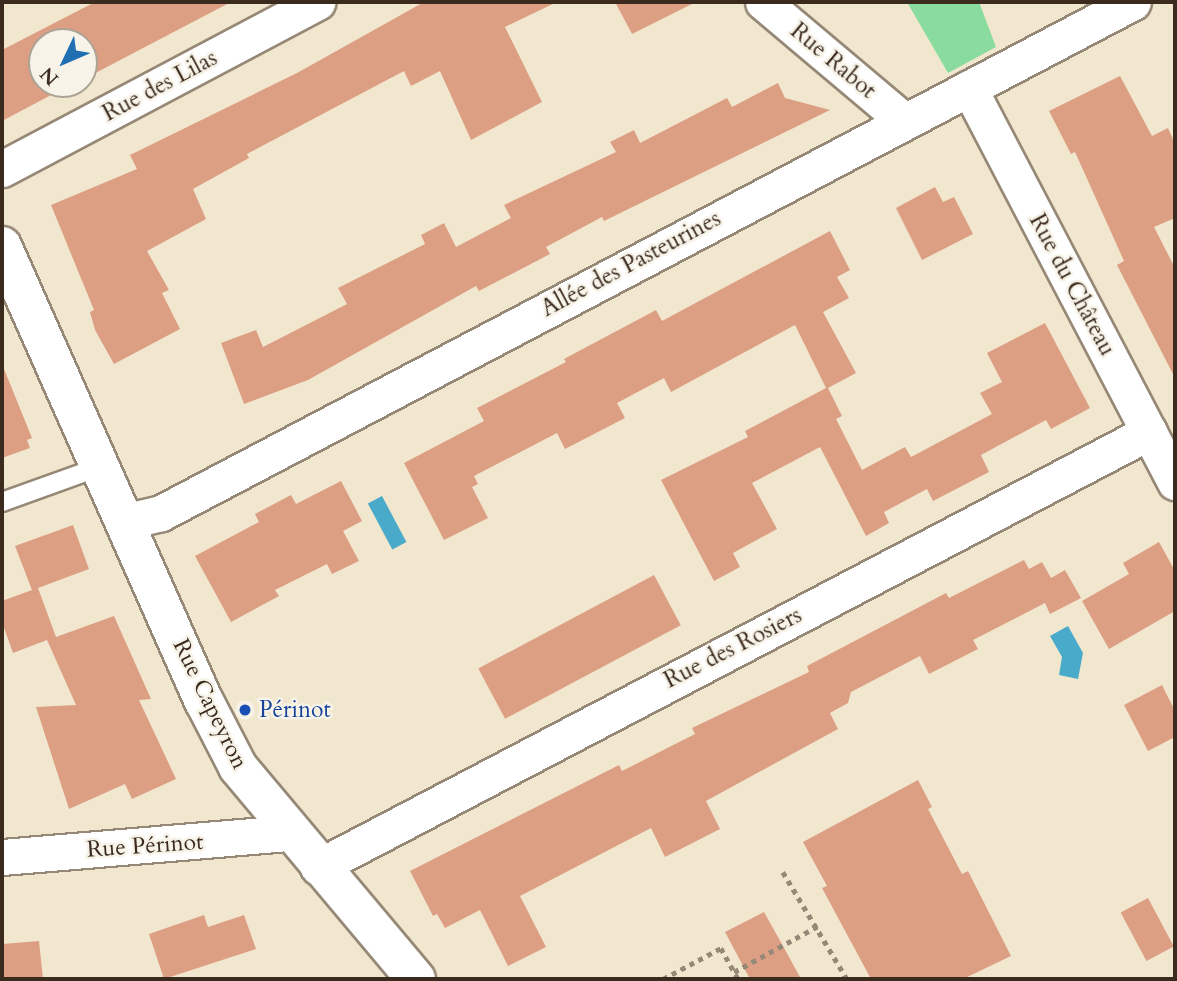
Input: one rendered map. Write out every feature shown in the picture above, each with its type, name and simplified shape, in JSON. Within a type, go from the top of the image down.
[{"type":"street","name":"Rue des Lilas","points":[[2,169],[318,2]]},
{"type":"street","name":"Rue Rabot","points":[[764,2],[903,120]]},
{"type":"street","name":"Allée des Pasteurines","points":[[127,521],[160,513],[903,120],[1133,2]]},
{"type":"street","name":"Rue du Château","points":[[969,88],[1175,482]]},
{"type":"street","name":"Rue Capeyron","points":[[2,246],[127,521],[219,735],[238,767],[289,833],[415,979]]},
{"type":"street","name":"Rue des Rosiers","points":[[318,867],[1149,432]]},
{"type":"street","name":"Rue Périnot","points":[[2,857],[289,833]]},
{"type":"lane","points":[[2,502],[102,466]]},
{"type":"path","points":[[783,872],[818,926],[847,979]]},
{"type":"path","points":[[734,972],[818,926]]},
{"type":"path","points":[[663,979],[721,948],[738,979]]},
{"type":"green space","points":[[907,2],[979,2],[996,47],[948,73]]},
{"type":"water","points":[[382,496],[406,542],[392,549],[368,504]]},
{"type":"water","points":[[1068,626],[1083,653],[1078,679],[1059,675],[1062,657],[1050,636]]},
{"type":"building","points":[[95,2],[231,2],[98,72],[98,28],[45,28]]},
{"type":"building","points":[[424,2],[557,2],[505,27],[542,102],[471,140],[440,71],[411,86],[404,71],[247,154],[249,158],[193,189],[206,219],[147,251],[169,290],[162,293],[180,329],[114,364],[95,330],[90,312],[94,310],[51,205],[137,169],[130,155],[297,73]]},
{"type":"building","points":[[615,2],[696,2],[632,34]]},
{"type":"building","points":[[28,37],[28,98],[46,98],[2,121],[2,50]]},
{"type":"building","points":[[1120,76],[1152,136],[1168,128],[1175,144],[1175,218],[1154,227],[1175,268],[1175,378],[1117,265],[1124,261],[1075,152],[1071,154],[1049,111]]},
{"type":"building","points":[[778,83],[785,98],[830,110],[604,221],[602,217],[546,247],[550,254],[479,291],[476,286],[308,380],[244,404],[221,343],[256,330],[263,347],[347,304],[338,288],[425,244],[421,235],[444,223],[456,247],[511,218],[504,205],[616,152],[610,142],[634,130],[640,143],[727,98],[732,107]]},
{"type":"building","points":[[935,187],[943,202],[954,197],[973,234],[922,260],[896,208]]},
{"type":"building","points":[[830,231],[850,270],[837,277],[849,298],[823,312],[856,373],[828,388],[842,416],[836,419],[862,470],[905,447],[911,457],[992,414],[980,393],[1002,382],[987,353],[1045,323],[1090,408],[1051,429],[1046,420],[981,455],[989,472],[933,501],[927,489],[884,512],[889,523],[866,536],[820,447],[752,483],[777,529],[733,553],[740,567],[714,581],[661,480],[748,437],[745,431],[826,388],[795,325],[671,392],[664,378],[617,403],[625,418],[565,449],[557,433],[474,476],[478,484],[472,487],[488,518],[444,540],[404,463],[484,421],[477,408],[566,362],[564,359],[656,310],[662,321]]},
{"type":"building","points":[[2,364],[32,438],[27,440],[30,448],[2,458]]},
{"type":"building","points":[[341,481],[362,521],[343,531],[359,561],[332,574],[327,564],[275,590],[279,596],[231,622],[195,556],[259,522],[255,514],[291,495],[296,504]]},
{"type":"building","points":[[73,525],[89,569],[38,588],[56,637],[114,616],[151,699],[139,700],[176,779],[132,799],[125,784],[69,809],[36,707],[76,705],[47,640],[13,653],[2,622],[2,601],[32,590],[15,546]]},
{"type":"building","points":[[1159,542],[1175,571],[1175,611],[1109,649],[1082,601],[1129,574],[1123,563]]},
{"type":"building","points":[[1024,560],[1029,569],[1042,562],[1051,578],[1065,570],[1081,598],[1050,614],[1045,603],[973,640],[978,649],[929,674],[920,656],[851,692],[848,703],[830,713],[838,729],[706,801],[720,829],[665,857],[651,828],[520,896],[546,947],[508,966],[480,910],[445,928],[437,914],[433,916],[410,871],[619,765],[622,771],[695,734],[692,728],[809,672],[807,666],[946,593],[949,598]]},
{"type":"building","points":[[654,575],[681,625],[505,719],[478,668]]},
{"type":"building","points":[[1162,685],[1175,711],[1175,737],[1148,751],[1124,705]]},
{"type":"building","points":[[918,780],[932,807],[928,809],[962,874],[968,871],[1011,956],[963,979],[871,979],[822,888],[827,886],[803,842]]},
{"type":"building","points":[[1148,898],[1174,947],[1146,961],[1121,913]]},
{"type":"building","points":[[764,912],[801,979],[750,979],[725,932]]},
{"type":"building","points":[[204,915],[208,927],[244,915],[256,949],[164,979],[149,934]]},
{"type":"building","points":[[39,941],[43,979],[2,979],[2,944]]},
{"type":"place","name":"Périnot","points":[[245,710]]}]
